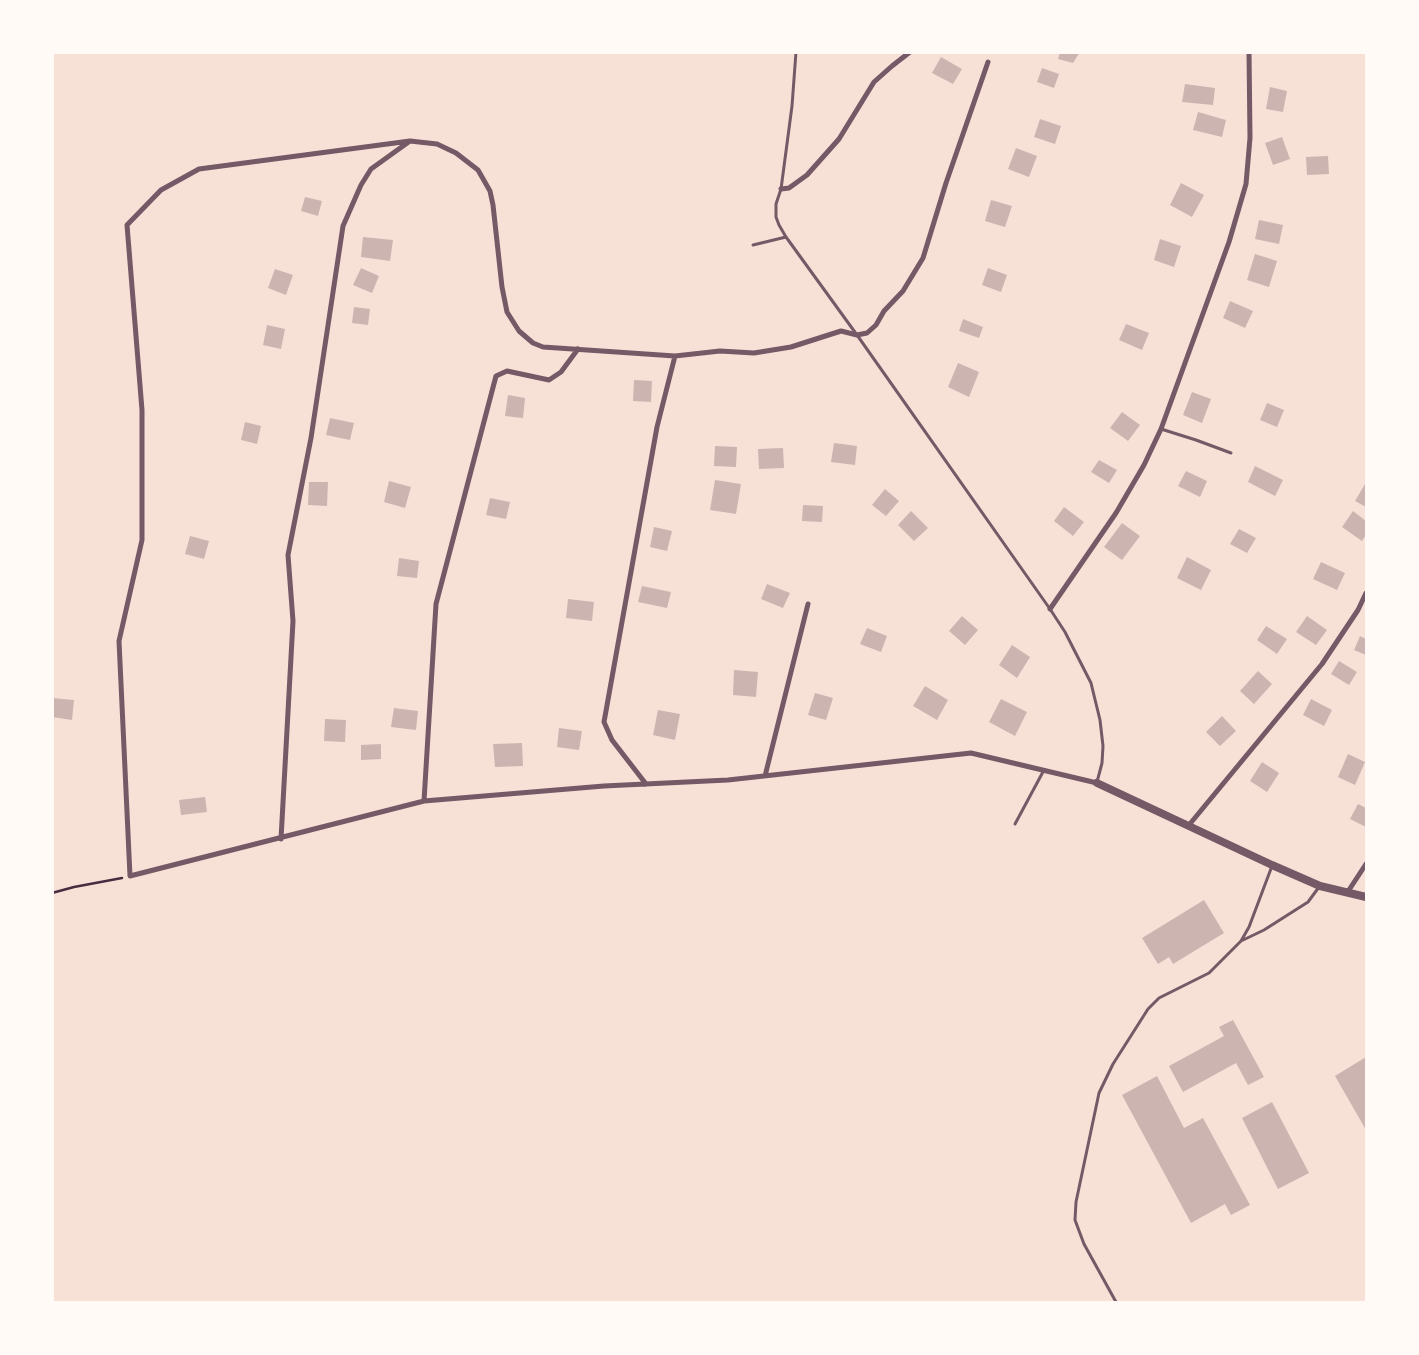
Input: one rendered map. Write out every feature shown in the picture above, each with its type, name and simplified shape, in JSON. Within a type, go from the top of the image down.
[{"type":"street","points":[[782,190],[789,188],[807,175],[839,139],[874,82],[910,52]]},
{"type":"street","points":[[1050,609],[1116,513],[1144,465],[1161,429],[1229,242],[1246,184],[1250,138],[1249,52]]},
{"type":"street","points":[[988,62],[946,182],[923,258],[903,291],[884,311],[876,325],[867,333],[857,335],[841,331],[791,347],[754,353],[720,351],[675,356],[543,347],[533,343],[519,331],[508,312],[502,287],[490,191],[478,170],[456,152],[438,144],[410,141],[199,169],[161,190],[127,225],[142,428],[142,540],[119,641],[130,876],[424,801],[604,786],[728,780],[971,753],[1097,783],[1320,886],[1366,897]]},
{"type":"street","points":[[281,839],[293,621],[288,555],[311,438],[343,226],[361,185],[371,169],[410,141]]},
{"type":"street","points":[[424,801],[436,604],[496,376],[507,371],[549,380],[561,372],[578,349]]},
{"type":"street","points":[[646,784],[612,740],[604,722],[657,428],[675,356]]},
{"type":"street","points":[[1190,825],[1322,664],[1358,610],[1366,593]]},
{"type":"street","points":[[765,776],[808,604]]},
{"type":"street","points":[[1347,893],[1366,864]]},
{"type":"lane","points":[[796,52],[782,190],[776,204],[776,217],[786,237],[1065,632],[1091,683],[1100,720],[1103,746],[1102,762],[1097,783]]},
{"type":"lane","points":[[754,246],[786,237]]},
{"type":"lane","points":[[1161,429],[1231,453]]},
{"type":"lane","points":[[1015,824],[1044,770]]},
{"type":"lane","points":[[1116,1302],[1084,1244],[1075,1220],[1076,1202],[1099,1093],[1113,1064],[1148,1009],[1159,998],[1209,973],[1241,941],[1249,927],[1272,865]]},
{"type":"lane","points":[[1241,941],[1264,930],[1308,902],[1320,886]]},
{"type":"path","points":[[52,893],[130,876]]},
{"type":"building","points":[[1060,52],[1080,52],[1073,63],[1058,59]]},
{"type":"building","points":[[941,57],[962,69],[953,84],[932,73]]},
{"type":"building","points":[[1042,68],[1059,74],[1054,88],[1037,82]]},
{"type":"building","points":[[1185,84],[1215,88],[1213,105],[1182,102]]},
{"type":"building","points":[[1270,87],[1287,91],[1283,112],[1266,109]]},
{"type":"building","points":[[1198,112],[1226,120],[1222,137],[1193,130]]},
{"type":"building","points":[[1040,119],[1061,126],[1055,144],[1034,137]]},
{"type":"building","points":[[1282,137],[1290,159],[1273,165],[1265,143]]},
{"type":"building","points":[[1016,148],[1037,156],[1029,177],[1008,169]]},
{"type":"building","points":[[1328,156],[1329,174],[1307,175],[1306,157]]},
{"type":"building","points":[[1181,183],[1204,195],[1192,217],[1170,205]]},
{"type":"building","points":[[305,197],[322,201],[318,216],[301,211]]},
{"type":"building","points":[[991,200],[1012,206],[1005,227],[985,221]]},
{"type":"building","points":[[1259,220],[1283,225],[1279,244],[1255,239]]},
{"type":"building","points":[[363,237],[393,240],[390,261],[361,257]]},
{"type":"building","points":[[1160,239],[1181,246],[1174,267],[1154,260]]},
{"type":"building","points":[[1255,254],[1277,261],[1269,287],[1247,280]]},
{"type":"building","points":[[361,268],[379,276],[372,293],[353,285]]},
{"type":"building","points":[[988,268],[1007,275],[1001,292],[982,285]]},
{"type":"building","points":[[275,269],[293,275],[286,295],[268,288]]},
{"type":"building","points":[[1230,301],[1253,311],[1245,328],[1223,318]]},
{"type":"building","points":[[354,307],[370,309],[368,325],[352,323]]},
{"type":"building","points":[[963,319],[983,327],[979,338],[959,331]]},
{"type":"building","points":[[1126,324],[1149,333],[1142,350],[1119,340]]},
{"type":"building","points":[[267,325],[285,329],[281,349],[263,345]]},
{"type":"building","points":[[958,363],[979,372],[969,397],[948,387]]},
{"type":"building","points":[[634,380],[652,381],[651,402],[633,401]]},
{"type":"building","points":[[1192,392],[1211,399],[1202,423],[1183,415]]},
{"type":"building","points":[[508,395],[525,398],[523,418],[505,416]]},
{"type":"building","points":[[1267,403],[1284,410],[1277,427],[1260,420]]},
{"type":"building","points":[[1122,412],[1140,425],[1128,441],[1110,428]]},
{"type":"building","points":[[330,418],[354,423],[350,440],[326,435]]},
{"type":"building","points":[[245,422],[261,426],[257,444],[241,440]]},
{"type":"building","points":[[834,443],[857,446],[855,465],[831,462]]},
{"type":"building","points":[[715,446],[737,447],[736,467],[714,466]]},
{"type":"building","points":[[783,448],[784,468],[759,469],[758,449]]},
{"type":"building","points":[[1099,460],[1117,470],[1109,483],[1091,472]]},
{"type":"building","points":[[1255,466],[1283,480],[1275,496],[1248,482]]},
{"type":"building","points":[[1186,471],[1207,481],[1200,497],[1178,486]]},
{"type":"building","points":[[715,480],[741,484],[736,514],[710,510]]},
{"type":"building","points":[[389,481],[411,487],[405,508],[384,502]]},
{"type":"building","points":[[309,482],[328,482],[327,506],[308,505]]},
{"type":"building","points":[[1366,484],[1366,507],[1355,501]]},
{"type":"building","points":[[885,489],[899,501],[886,516],[872,505]]},
{"type":"building","points":[[490,498],[510,502],[506,519],[486,515]]},
{"type":"building","points":[[803,505],[823,506],[822,522],[802,521]]},
{"type":"building","points":[[1064,507],[1084,522],[1073,536],[1054,521]]},
{"type":"building","points":[[911,511],[928,528],[914,541],[898,525]]},
{"type":"building","points":[[1353,511],[1366,521],[1366,535],[1362,541],[1342,527]]},
{"type":"building","points":[[1122,523],[1140,536],[1122,560],[1104,547]]},
{"type":"building","points":[[654,527],[672,531],[667,551],[650,547]]},
{"type":"building","points":[[1239,529],[1256,538],[1247,553],[1230,544]]},
{"type":"building","points":[[190,536],[209,541],[204,559],[185,554]]},
{"type":"building","points":[[1187,557],[1211,570],[1201,590],[1177,578]]},
{"type":"building","points":[[399,558],[419,561],[417,578],[397,576]]},
{"type":"building","points":[[1321,562],[1345,573],[1337,590],[1313,579]]},
{"type":"building","points":[[767,584],[790,593],[783,608],[761,599]]},
{"type":"building","points":[[642,586],[671,592],[667,608],[638,602]]},
{"type":"building","points":[[568,599],[594,602],[592,621],[566,618]]},
{"type":"building","points":[[962,616],[978,630],[965,645],[949,631]]},
{"type":"building","points":[[1307,616],[1327,630],[1316,645],[1296,632]]},
{"type":"building","points":[[1266,626],[1287,639],[1277,654],[1257,640]]},
{"type":"building","points":[[867,628],[887,636],[881,652],[860,644]]},
{"type":"building","points":[[1360,636],[1366,639],[1366,655],[1354,650]]},
{"type":"building","points":[[1012,645],[1030,657],[1017,678],[999,665]]},
{"type":"building","points":[[1339,661],[1357,672],[1349,685],[1331,674]]},
{"type":"building","points":[[734,670],[758,672],[756,697],[733,695]]},
{"type":"building","points":[[1258,671],[1272,684],[1254,704],[1240,691]]},
{"type":"building","points":[[925,686],[948,700],[937,720],[913,706]]},
{"type":"building","points":[[815,693],[833,698],[826,720],[808,715]]},
{"type":"building","points":[[52,698],[74,700],[72,720],[52,717]]},
{"type":"building","points":[[1001,699],[1027,712],[1015,736],[989,722]]},
{"type":"building","points":[[1311,699],[1332,710],[1324,726],[1303,715]]},
{"type":"building","points":[[394,708],[418,711],[416,730],[391,727]]},
{"type":"building","points":[[658,710],[680,714],[675,740],[653,735]]},
{"type":"building","points":[[1222,716],[1236,731],[1220,746],[1206,732]]},
{"type":"building","points":[[325,719],[346,720],[345,742],[324,741]]},
{"type":"building","points":[[559,728],[582,731],[579,750],[557,747]]},
{"type":"building","points":[[522,743],[523,766],[495,767],[493,744]]},
{"type":"building","points":[[381,744],[381,759],[361,760],[361,745]]},
{"type":"building","points":[[1348,754],[1365,762],[1355,785],[1338,777]]},
{"type":"building","points":[[1262,762],[1279,773],[1267,792],[1250,781]]},
{"type":"building","points":[[205,797],[207,812],[181,815],[179,800]]},
{"type":"building","points":[[1358,804],[1366,808],[1366,827],[1350,819]]},
{"type":"building","points":[[1204,900],[1224,933],[1173,964],[1169,957],[1158,964],[1142,938]]},
{"type":"building","points":[[1233,1020],[1264,1077],[1248,1085],[1236,1063],[1183,1092],[1169,1066],[1224,1036],[1219,1027]]},
{"type":"building","points":[[1366,1057],[1366,1130],[1335,1076]]},
{"type":"building","points":[[1157,1076],[1184,1128],[1203,1118],[1250,1205],[1231,1215],[1225,1204],[1191,1223],[1122,1095]]},
{"type":"building","points":[[1272,1102],[1309,1173],[1278,1189],[1242,1118]]}]
